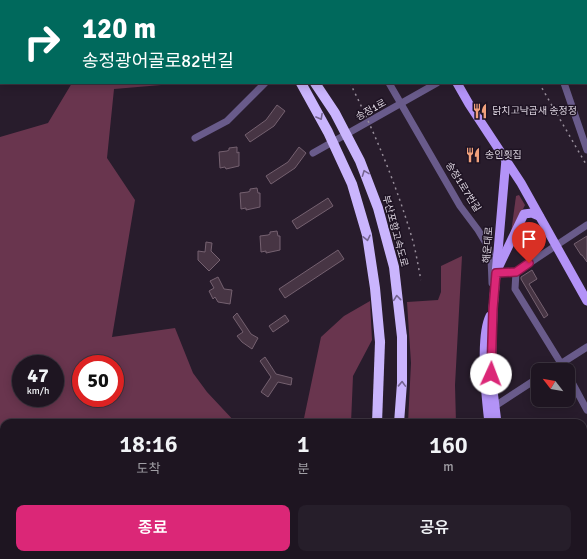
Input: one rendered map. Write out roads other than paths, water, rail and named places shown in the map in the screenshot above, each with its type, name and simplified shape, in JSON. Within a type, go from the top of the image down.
[{"type":"highway","points":[[302,84],[328,132],[352,184],[367,235],[376,288],[380,342],[377,419]]},
{"type":"highway","name":"부산포항고속도로","points":[[315,84],[335,113],[360,161],[378,208],[394,267],[402,337],[402,383],[399,419]]},
{"type":"main road","points":[[458,84],[469,104],[506,159],[540,216],[587,301]]},
{"type":"main road","name":"해운대로","points":[[497,419],[491,374],[493,309],[506,159]]},
{"type":"main road","points":[[496,272],[524,214],[532,212],[540,216]]},
{"type":"main road","points":[[489,419],[484,382],[485,341],[487,322],[493,309]]},
{"type":"street","points":[[195,138],[227,121],[264,84]]},
{"type":"street","name":"송정1로7번길","points":[[390,84],[460,206],[478,230],[489,249],[491,258],[493,309]]},
{"type":"street","name":"송정1로","points":[[313,154],[435,84]]},
{"type":"street","points":[[564,84],[587,150]]},
{"type":"street","points":[[580,128],[587,125]]},
{"type":"street","points":[[496,272],[516,272],[587,225]]},
{"type":"street","points":[[516,272],[515,289],[561,363],[587,347]]},
{"type":"street","points":[[495,406],[531,383]]},
{"type":"street","points":[[575,388],[587,410]]},
{"type":"railway","points":[[350,84],[392,178],[406,218],[421,280]]},
{"type":"railway","points":[[540,84],[587,166]]},
{"type":"place","name":"닭치고낙곱새 송정정","points":[[480,111]]},
{"type":"place","name":"송인횟집","points":[[473,155]]}]
